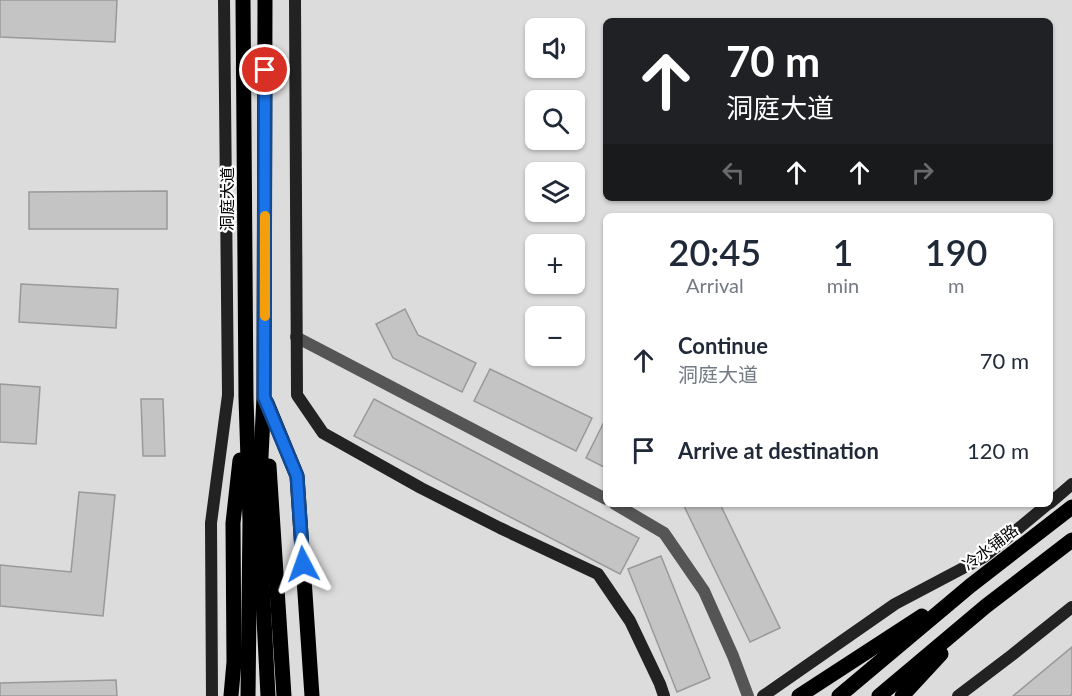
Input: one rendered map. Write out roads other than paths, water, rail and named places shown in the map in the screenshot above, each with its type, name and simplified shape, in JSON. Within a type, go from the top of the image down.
[{"type":"main road","name":"洞庭大道","points":[[243,0],[246,398]]},
{"type":"main road","points":[[265,0],[264,397],[260,476],[260,541],[268,696]]},
{"type":"main road","points":[[264,397],[284,696]]},
{"type":"main road","points":[[264,397],[297,476],[312,696]]},
{"type":"main road","points":[[231,696],[234,662],[234,524],[246,398]]},
{"type":"main road","points":[[246,398],[250,521],[248,696]]},
{"type":"main road","name":"冷水铺路","points":[[960,595],[1072,507]]},
{"type":"main road","points":[[879,696],[986,606],[1072,540]]},
{"type":"main road","points":[[799,696],[980,578]]},
{"type":"main road","points":[[814,696],[960,595]]},
{"type":"main road","points":[[839,696],[960,595]]},
{"type":"main road","points":[[902,696],[986,606]]},
{"type":"street","points":[[212,696],[211,524],[228,395],[224,0]]},
{"type":"street","points":[[295,0],[297,395],[323,433],[421,488],[598,574],[630,621],[664,696]]},
{"type":"street","points":[[296,337],[603,497]]},
{"type":"street","points":[[1053,500],[1072,484]]},
{"type":"street","points":[[620,507],[664,533],[704,591],[748,696]]},
{"type":"street","points":[[763,696],[895,604],[984,557],[1044,507]]},
{"type":"street","points":[[958,696],[1072,607]]}]
